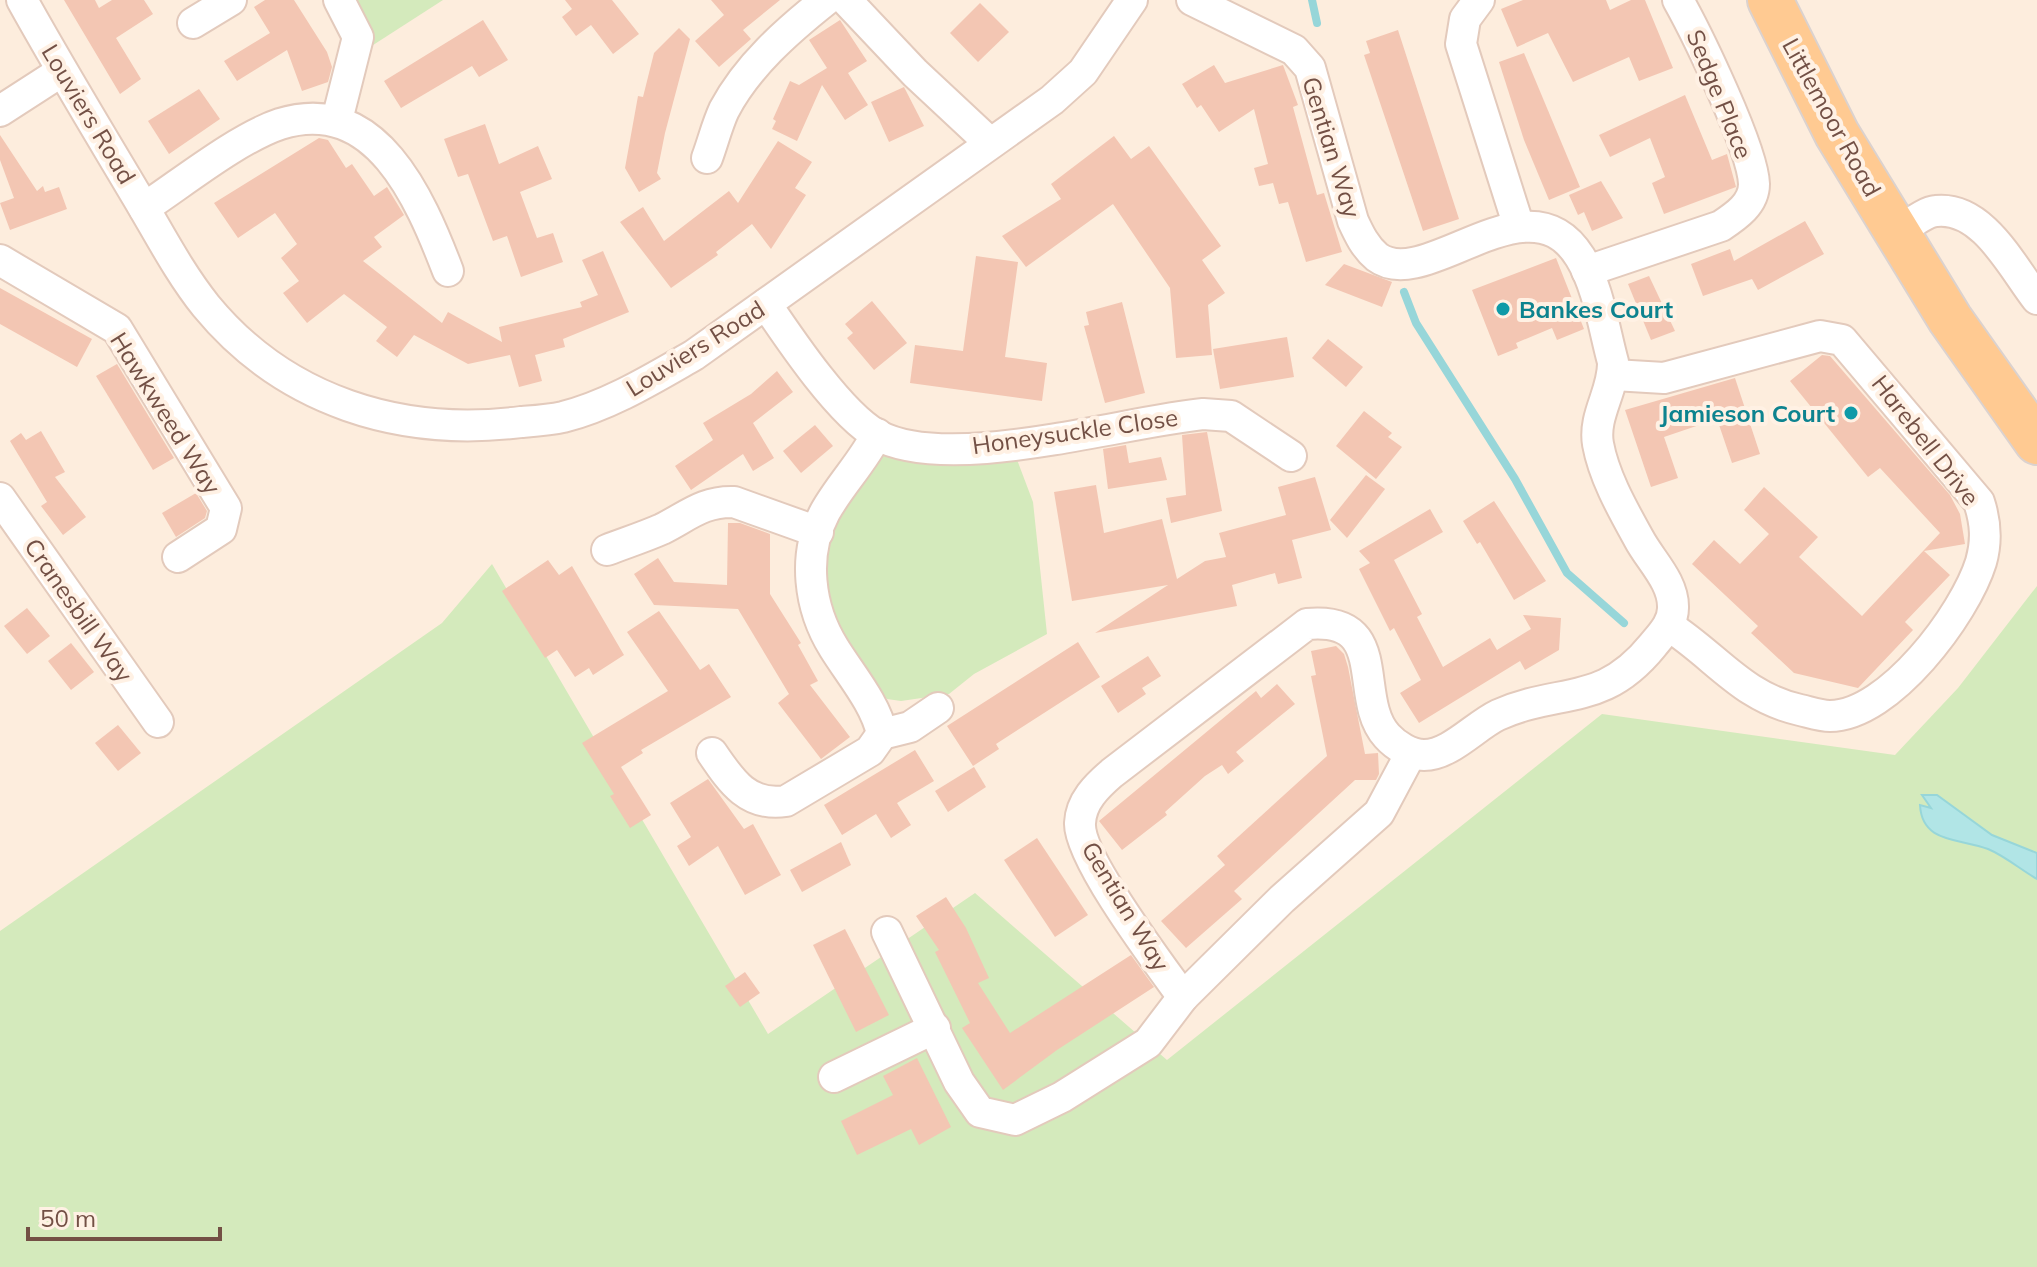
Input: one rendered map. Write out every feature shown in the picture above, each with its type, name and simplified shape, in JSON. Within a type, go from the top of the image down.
[{"type":"main road","name":"Littlemoor Road","points":[[1770,0],[1837,134],[1950,319],[2037,442]]},
{"type":"street","name":"Louviers Road","points":[[22,0],[174,262],[207,307],[243,344],[287,376],[336,402],[430,426],[481,427],[562,417],[632,390],[694,355],[1052,100],[1083,72],[1132,0]]},
{"type":"street","points":[[193,23],[231,0]]},
{"type":"street","points":[[337,120],[358,37],[339,0]]},
{"type":"street","points":[[707,158],[724,110],[757,65],[788,31],[826,0]]},
{"type":"street","points":[[846,0],[915,73],[990,143]]},
{"type":"street","name":"Gentian Way","points":[[1192,0],[1294,50],[1310,68],[1353,221],[1364,245],[1379,258],[1403,263],[1519,227],[1541,226],[1562,237],[1580,257],[1587,271],[1614,375]]},
{"type":"street","points":[[1479,0],[1465,19],[1461,44],[1519,227]]},
{"type":"street","name":"Sedge Place","points":[[1587,271],[1721,226],[1743,209],[1754,186],[1743,144],[1678,0]]},
{"type":"street","points":[[0,111],[62,71]]},
{"type":"street","points":[[144,208],[277,125],[309,118],[337,120],[362,132],[388,158],[428,220],[448,271]]},
{"type":"street","points":[[1897,232],[1934,210],[1964,213],[1985,231],[2037,299]]},
{"type":"street","name":"Hawkweed Way","points":[[0,260],[117,329],[226,508],[221,529],[178,557]]},
{"type":"street","name":"Honeysuckle Close","points":[[766,304],[842,402],[877,434],[910,446],[981,447],[1203,414],[1231,416],[1291,456]]},
{"type":"street","name":"Harebell Drive","points":[[1614,375],[1664,378],[1820,336],[1842,340],[1979,502],[1984,517],[1986,533],[1981,562],[1972,583],[1933,643],[1888,694],[1856,711],[1829,716],[1772,704],[1750,692],[1698,645],[1669,626]]},
{"type":"street","points":[[1411,753],[1436,753],[1497,716],[1528,705],[1597,690],[1624,674],[1669,626],[1673,610],[1671,590],[1615,493],[1598,443],[1597,427],[1614,375]]},
{"type":"street","points":[[877,434],[825,512],[810,568],[813,601],[826,636],[874,711],[882,734]]},
{"type":"street","name":"Cranesbill Way","points":[[0,498],[158,722]]},
{"type":"street","points":[[607,550],[663,528],[707,503],[721,501],[734,502],[818,532]]},
{"type":"street","name":"Gentian Way","points":[[887,932],[959,1082],[980,1112],[1015,1120],[1062,1097],[1148,1043],[1183,997],[1282,899],[1379,813],[1411,753],[1385,734],[1380,725],[1360,643],[1338,625],[1307,624],[1093,790],[1080,823],[1083,840],[1125,913],[1183,997]]},
{"type":"street","points":[[712,753],[740,790],[771,803],[786,801],[870,751],[882,734],[910,727],[938,708]]},
{"type":"street","points":[[834,1077],[935,1028]]},
{"type":"green space","points":[[349,0],[443,0],[370,47]]},
{"type":"green space","points":[[886,454],[1016,457],[1033,502],[1047,634],[974,674],[949,694],[901,701],[887,699],[851,649],[828,599],[824,573],[827,547],[836,519],[865,476]]},
{"type":"green space","points":[[492,564],[768,1034],[975,893],[1167,1060],[1602,714],[1895,755],[1958,688],[2037,586],[2037,1267],[0,1267],[0,931],[442,623]]},
{"type":"water","points":[[1922,795],[1937,795],[1992,835],[2037,853],[2037,879],[1988,849],[1935,833],[1922,818],[1920,805],[1931,808]]},
{"type":"building","points":[[64,0],[95,0],[99,8],[112,0],[144,0],[153,14],[116,38],[141,79],[120,94]]},
{"type":"building","points":[[265,0],[294,0],[327,52],[332,67],[328,82],[302,91],[287,50],[237,81],[224,61],[270,33],[254,7]]},
{"type":"building","points":[[565,0],[612,0],[639,34],[613,54],[591,25],[576,36],[562,17],[572,9]]},
{"type":"building","points":[[711,0],[780,0],[743,30],[751,39],[719,67],[695,41],[724,15]]},
{"type":"building","points":[[1523,0],[1606,0],[1610,10],[1631,0],[1645,0],[1673,68],[1639,81],[1629,57],[1573,82],[1548,33],[1517,47],[1501,9]]},
{"type":"building","points":[[980,3],[1009,32],[978,62],[950,33]]},
{"type":"building","points":[[483,20],[508,60],[479,77],[472,66],[401,108],[384,81]]},
{"type":"building","points":[[840,20],[867,61],[848,73],[868,105],[845,120],[822,85],[797,141],[772,129],[776,121],[773,119],[790,81],[799,85],[827,68],[809,40]]},
{"type":"building","points":[[679,28],[690,39],[665,133],[657,173],[661,179],[639,192],[625,168],[638,96],[643,97],[654,53]]},
{"type":"building","points":[[1398,30],[1459,219],[1423,231],[1364,55],[1370,53],[1366,41]]},
{"type":"building","points":[[1524,53],[1580,187],[1549,200],[1524,140],[1499,62]]},
{"type":"building","points":[[1214,65],[1225,83],[1283,65],[1298,105],[1293,107],[1317,195],[1324,193],[1342,252],[1306,262],[1288,202],[1279,204],[1273,183],[1259,186],[1254,168],[1268,164],[1254,109],[1219,132],[1201,105],[1197,108],[1182,84]]},
{"type":"building","points":[[904,87],[924,126],[889,142],[871,102]]},
{"type":"building","points":[[199,89],[220,119],[169,154],[148,121]]},
{"type":"building","points":[[1685,95],[1712,160],[1727,154],[1736,187],[1664,214],[1652,183],[1665,177],[1650,138],[1610,157],[1599,135]]},
{"type":"building","points":[[485,124],[499,164],[538,146],[552,179],[520,192],[537,238],[553,233],[563,262],[521,277],[507,236],[493,241],[468,174],[458,177],[444,139]]},
{"type":"building","points":[[0,135],[37,191],[43,186],[45,192],[59,187],[67,209],[10,230],[0,203],[14,198],[0,160]]},
{"type":"building","points":[[1114,136],[1131,159],[1149,146],[1221,246],[1202,260],[1225,293],[1208,305],[1212,355],[1176,358],[1170,288],[1113,204],[1026,267],[1002,236],[1061,199],[1051,184]]},
{"type":"building","points":[[319,138],[328,140],[346,168],[352,164],[374,196],[387,187],[404,215],[374,237],[382,247],[363,261],[442,323],[448,312],[502,342],[499,327],[582,307],[580,302],[598,295],[582,260],[603,251],[629,312],[563,339],[565,347],[535,355],[542,381],[519,387],[510,355],[468,364],[414,335],[397,357],[376,341],[387,327],[344,294],[307,323],[283,293],[299,281],[281,258],[297,244],[275,213],[238,238],[214,203]]},
{"type":"building","points":[[778,141],[812,162],[795,188],[806,195],[771,249],[752,224],[716,252],[718,255],[671,288],[620,222],[643,207],[664,241],[729,191],[738,203]]},
{"type":"building","points":[[1601,181],[1623,218],[1592,231],[1584,212],[1578,215],[1569,195]]},
{"type":"building","points":[[1805,221],[1824,254],[1758,290],[1752,279],[1703,296],[1691,264],[1730,249],[1734,261]]},
{"type":"building","points":[[976,256],[1018,262],[1005,357],[1047,363],[1042,401],[910,383],[915,345],[963,351]]},
{"type":"building","name":"Bankes Court","points":[[1556,258],[1584,329],[1557,340],[1552,328],[1516,343],[1518,348],[1498,356],[1472,290]]},
{"type":"building","points":[[1344,264],[1392,282],[1382,307],[1325,285]]},
{"type":"building","points":[[1649,276],[1675,331],[1651,340],[1628,284]]},
{"type":"building","points":[[0,288],[92,339],[77,367],[0,324]]},
{"type":"building","points":[[872,301],[907,343],[874,370],[847,338],[853,333],[845,324]]},
{"type":"building","points":[[1122,302],[1145,393],[1105,403],[1084,326],[1089,325],[1086,312]]},
{"type":"building","points":[[1287,337],[1294,377],[1220,389],[1213,349]]},
{"type":"building","points":[[1328,339],[1363,367],[1346,387],[1312,358]]},
{"type":"building","points":[[1822,355],[1830,356],[1950,495],[1960,514],[1965,544],[1924,551],[1950,575],[1905,622],[1913,630],[1858,688],[1794,673],[1751,633],[1758,626],[1692,564],[1714,540],[1740,564],[1769,534],[1744,510],[1764,487],[1818,537],[1799,557],[1862,616],[1940,533],[1880,468],[1868,477],[1790,381]]},
{"type":"building","points":[[117,364],[174,458],[153,470],[96,376]]},
{"type":"building","points":[[777,371],[793,392],[753,423],[774,458],[753,471],[743,454],[691,490],[675,466],[713,440],[703,423],[751,394]]},
{"type":"building","points":[[1735,378],[1760,454],[1732,463],[1717,419],[1664,437],[1678,478],[1651,487],[1625,410]]},
{"type":"building","points":[[1364,411],[1392,433],[1388,437],[1402,447],[1376,479],[1336,446]]},
{"type":"building","points":[[815,425],[833,446],[801,473],[783,451]]},
{"type":"building","points":[[41,431],[65,472],[55,477],[86,517],[63,535],[41,506],[47,502],[10,441],[21,433],[26,440]]},
{"type":"building","points":[[1207,432],[1222,511],[1171,523],[1166,498],[1186,495],[1182,435]]},
{"type":"building","points":[[1126,445],[1129,463],[1161,457],[1167,480],[1108,489],[1103,449]]},
{"type":"building","points":[[1366,475],[1385,489],[1347,538],[1330,520]]},
{"type":"building","points":[[1315,477],[1331,530],[1292,540],[1302,578],[1278,584],[1275,573],[1232,585],[1237,606],[1095,633],[1168,585],[1072,601],[1054,492],[1096,485],[1104,533],[1162,519],[1177,579],[1205,561],[1226,557],[1219,533],[1286,515],[1278,487]]},
{"type":"building","points":[[196,493],[207,511],[205,518],[176,537],[162,513]]},
{"type":"building","points":[[1494,501],[1546,581],[1514,600],[1480,542],[1477,544],[1463,521]]},
{"type":"building","points":[[1430,509],[1443,532],[1394,560],[1422,614],[1417,617],[1443,667],[1490,638],[1497,650],[1531,629],[1523,615],[1561,618],[1559,650],[1525,670],[1520,661],[1419,723],[1400,693],[1421,680],[1394,628],[1390,631],[1359,569],[1370,563],[1359,551]]},
{"type":"building","points":[[728,523],[740,523],[770,534],[770,594],[801,643],[798,645],[818,681],[810,685],[850,737],[821,759],[778,703],[789,694],[738,609],[654,605],[634,574],[658,558],[674,582],[727,585]]},
{"type":"building","points":[[548,560],[559,575],[572,566],[624,655],[593,675],[589,668],[575,677],[557,650],[545,658],[502,591]]},
{"type":"building","points":[[27,608],[50,636],[27,654],[4,626]]},
{"type":"building","points":[[659,611],[700,670],[709,664],[731,697],[641,750],[643,753],[621,767],[651,815],[630,828],[610,796],[614,794],[582,743],[668,691],[627,632]]},
{"type":"building","points":[[1078,642],[1100,677],[996,744],[999,749],[973,766],[947,726]]},
{"type":"building","points":[[71,643],[94,672],[71,690],[48,661]]},
{"type":"building","points":[[1336,646],[1344,654],[1348,667],[1365,754],[1378,753],[1379,774],[1376,780],[1355,780],[1234,891],[1242,899],[1186,948],[1161,921],[1225,865],[1217,856],[1327,756],[1311,676],[1316,675],[1311,651]]},
{"type":"building","points":[[1148,656],[1161,676],[1142,688],[1146,694],[1118,713],[1101,686]]},
{"type":"building","points":[[1277,684],[1295,704],[1236,752],[1244,761],[1228,774],[1222,765],[1205,776],[1165,812],[1167,815],[1122,850],[1099,821],[1256,691],[1261,698]]},
{"type":"building","points":[[118,725],[141,753],[118,771],[95,743]]},
{"type":"building","points":[[915,750],[934,781],[897,803],[911,825],[891,838],[876,814],[842,835],[824,805]]},
{"type":"building","points":[[974,767],[986,787],[948,812],[935,791]]},
{"type":"building","points":[[708,779],[744,829],[753,824],[781,875],[745,895],[718,846],[689,866],[677,846],[691,837],[670,803]]},
{"type":"building","points":[[1037,838],[1088,915],[1055,937],[1004,860]]},
{"type":"building","points":[[841,842],[851,865],[802,892],[790,870]]},
{"type":"building","points":[[946,897],[966,928],[989,978],[978,983],[1010,1033],[1131,955],[1154,987],[1057,1050],[1003,1090],[962,1028],[970,1023],[935,952],[939,950],[916,916]]},
{"type":"building","points":[[845,929],[889,1015],[856,1032],[813,945]]},
{"type":"building","points":[[745,972],[760,993],[740,1007],[725,986]]},
{"type":"building","points":[[917,1058],[951,1127],[919,1145],[911,1129],[857,1155],[841,1121],[893,1095],[883,1076]]},
{"type":"waterway","points":[[1312,0],[1317,23]]},
{"type":"waterway","points":[[1404,292],[1416,323],[1515,479],[1567,573],[1624,623]]},
{"type":"place","name":"Bankes Court","points":[[1503,309]]},
{"type":"place","name":"Jamieson Court","points":[[1851,413]]}]
